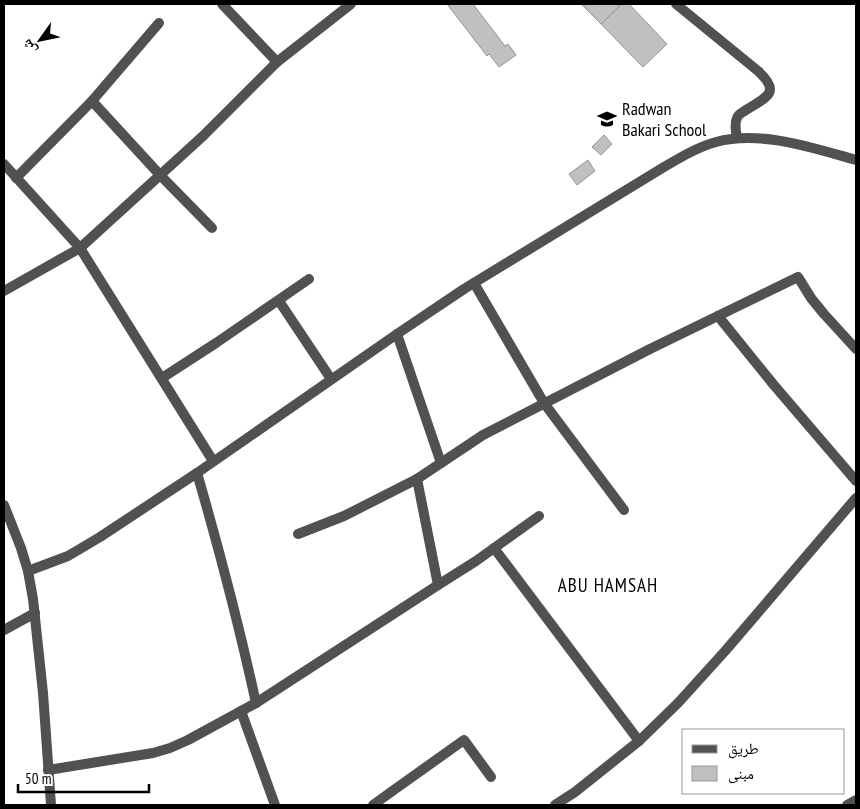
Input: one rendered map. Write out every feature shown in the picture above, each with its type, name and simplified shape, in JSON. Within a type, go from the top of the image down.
[{"type":"street","points":[[222,4],[276,62]]},
{"type":"street","points":[[4,291],[80,248],[203,136],[276,62],[351,4]]},
{"type":"street","points":[[676,4],[769,82],[771,89],[769,94],[736,119],[737,138]]},
{"type":"street","points":[[16,178],[92,101],[159,23]]},
{"type":"street","points":[[92,101],[212,228]]},
{"type":"street","points":[[28,571],[76,552],[100,537],[197,473],[396,334],[474,283],[692,151],[715,142],[737,138],[781,142],[856,160]]},
{"type":"street","points":[[4,164],[80,248],[213,461]]},
{"type":"street","points":[[298,534],[344,516],[387,495],[417,479],[483,435],[798,276],[824,314],[856,349]]},
{"type":"street","points":[[162,378],[309,279]]},
{"type":"street","points":[[474,283],[544,403],[624,510]]},
{"type":"street","points":[[279,301],[331,379]]},
{"type":"street","points":[[718,316],[856,481]]},
{"type":"street","points":[[396,334],[441,463]]},
{"type":"street","points":[[197,473],[224,569],[256,702]]},
{"type":"street","points":[[417,479],[438,585]]},
{"type":"street","points":[[555,805],[576,792],[639,741],[678,703],[720,657],[856,498]]},
{"type":"street","points":[[4,505],[28,571],[35,613],[51,805]]},
{"type":"street","points":[[48,770],[161,751],[188,740],[256,702],[438,585],[539,516]]},
{"type":"street","points":[[494,548],[639,741]]},
{"type":"street","points":[[4,630],[35,613]]},
{"type":"street","points":[[241,710],[275,805]]},
{"type":"street","points":[[373,805],[464,740],[492,777]]},
{"type":"street","points":[[847,805],[856,800]]},
{"type":"building","points":[[447,4],[473,4],[505,46],[508,44],[516,55],[499,67],[489,54],[487,56]]},
{"type":"building","points":[[581,4],[622,4],[601,24]]},
{"type":"building","points":[[622,4],[629,4],[667,44],[643,67],[601,24]]},
{"type":"building","points":[[604,135],[612,144],[601,155],[592,147]]},
{"type":"building","points":[[588,160],[595,171],[577,185],[569,174]]},
{"type":"place","name":"Radwan Bakari School","points":[[607,119]]},
{"type":"district","name":"ABU HAMSAH","points":[[608,585]]}]
